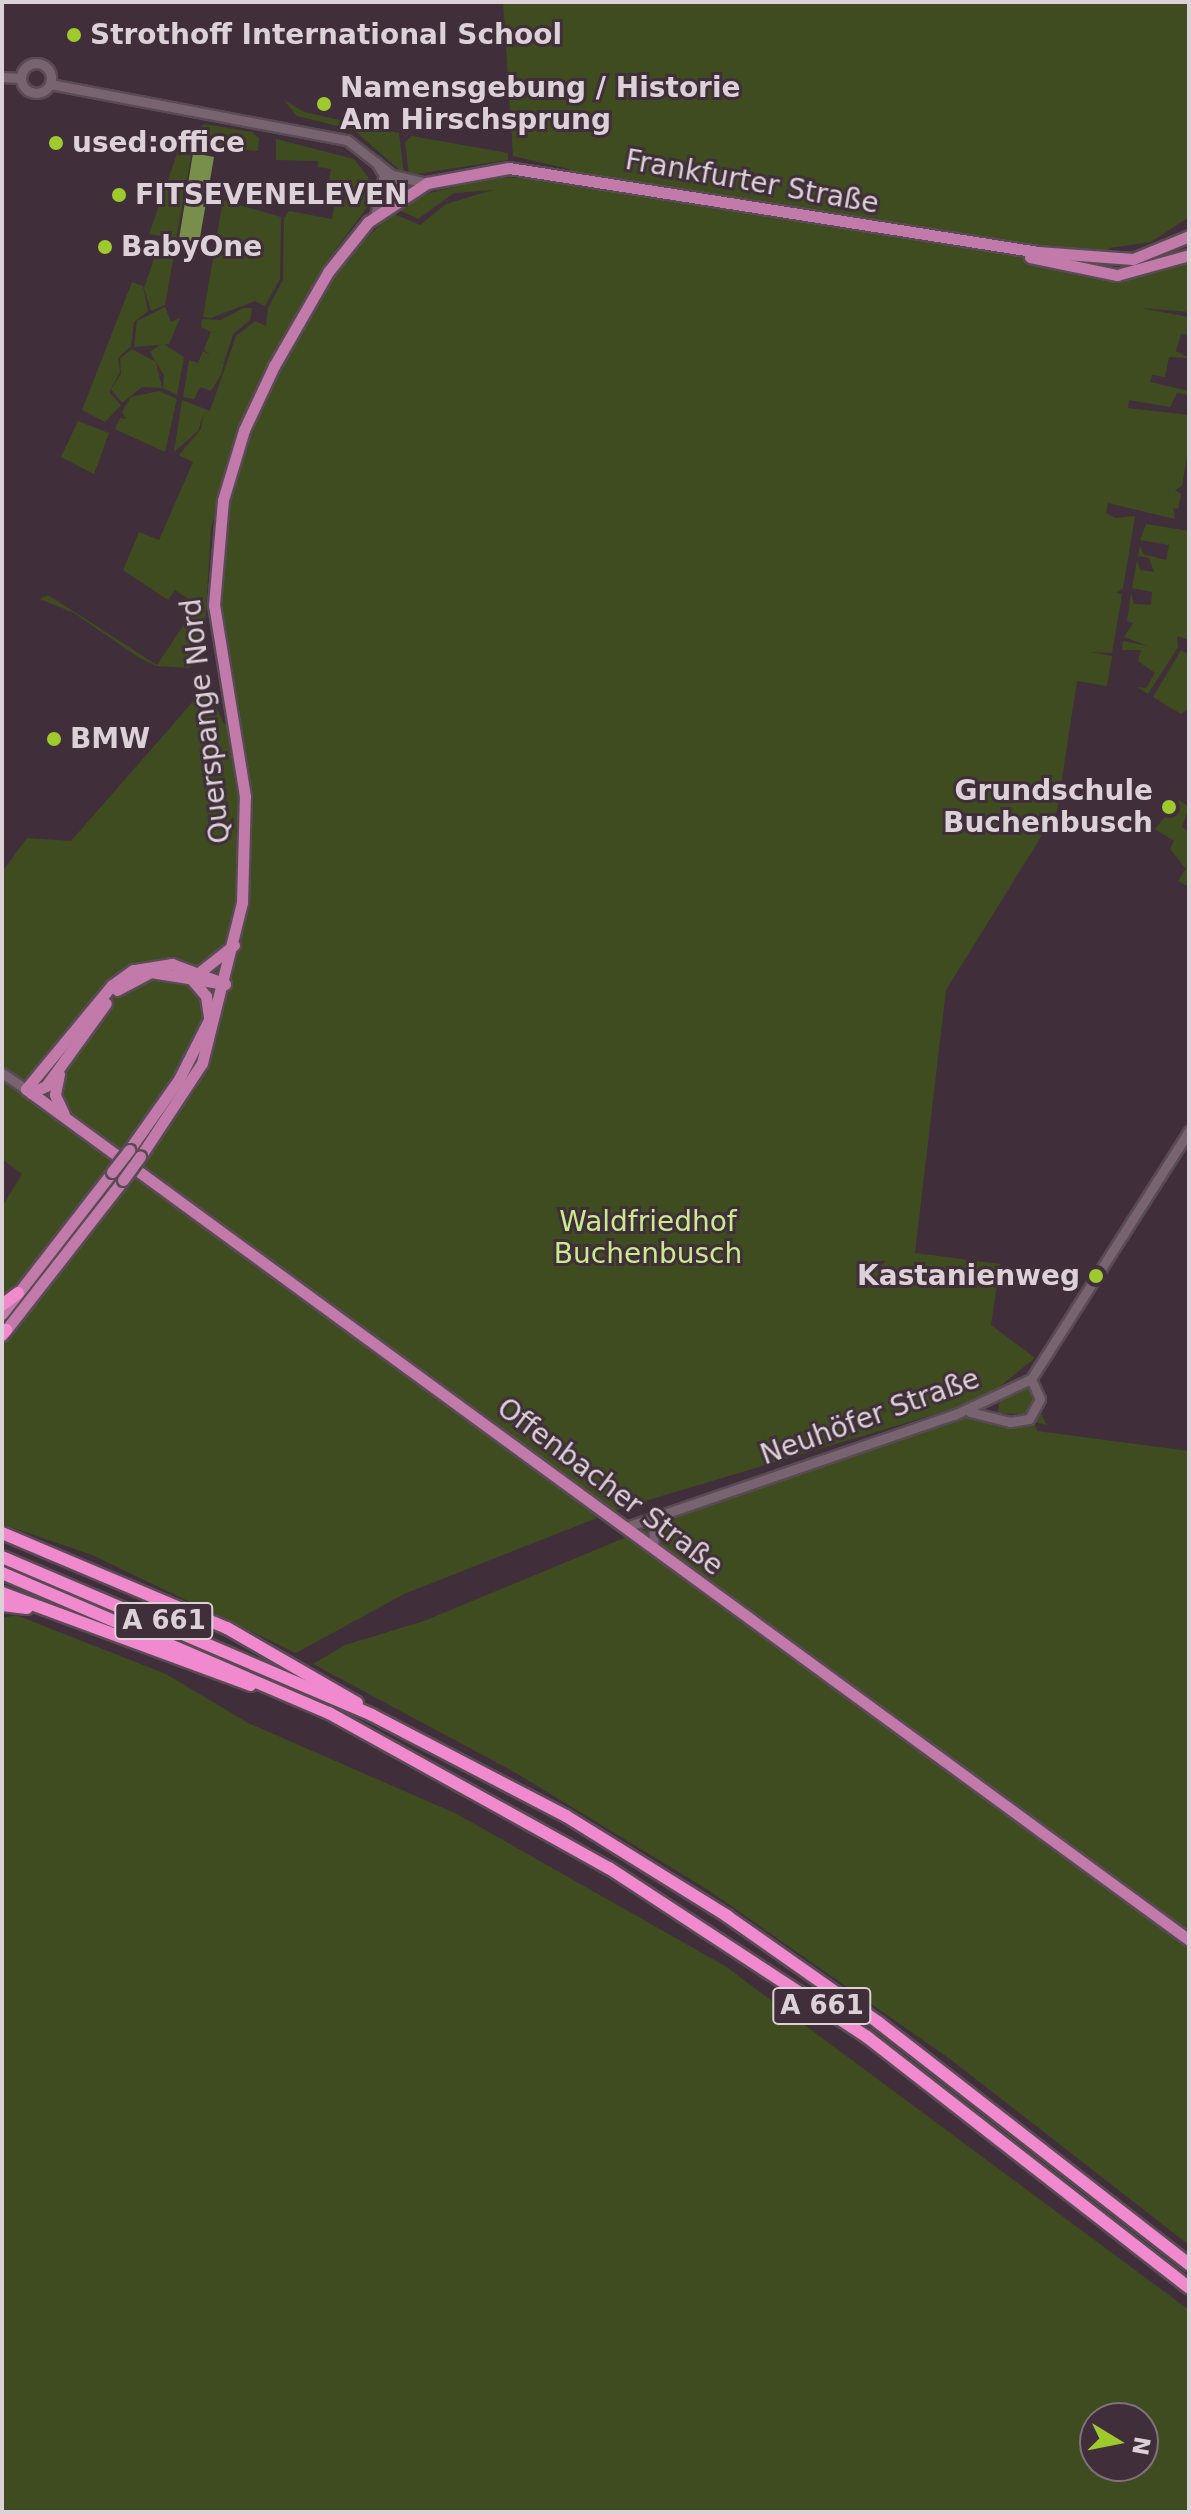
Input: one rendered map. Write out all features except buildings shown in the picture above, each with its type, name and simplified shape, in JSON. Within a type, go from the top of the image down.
[{"type":"highway","points":[[2,1305],[18,1293]]},
{"type":"highway","name":"A 661","points":[[2,1533],[227,1628],[347,1695],[372,1715]]},
{"type":"highway","name":"A 661","points":[[2,1557],[372,1715],[566,1816],[727,1916],[879,2023],[1189,2264]]},
{"type":"highway","name":"A 661","points":[[2,1573],[304,1701],[441,1771],[715,1933],[867,2037],[1189,2288]]},
{"type":"highway","points":[[2,1593],[304,1701]]},
{"type":"highway","points":[[2,1605],[76,1620]]},
{"type":"main road","name":"Frankfurter Straße","points":[[398,198],[427,183],[494,168],[545,171],[959,242],[1117,275],[1187,253]]},
{"type":"main road","name":"Querspange Nord","points":[[3,1333],[123,1180],[188,1091],[210,1045],[234,945],[246,816],[215,632],[219,520],[257,401],[328,272],[375,216],[398,198]]},
{"type":"main road","name":"Frankfurter Straße","points":[[959,242],[1120,259],[1153,255],[1189,236]]},
{"type":"main road","points":[[201,971],[234,945]]},
{"type":"main road","points":[[26,1090],[122,975],[153,964],[201,971],[225,984]]},
{"type":"main road","points":[[26,1090],[44,1088],[125,983],[151,972],[225,984]]},
{"type":"main road","points":[[189,977],[206,996],[209,1021]]},
{"type":"main road","points":[[2,1314],[129,1150],[179,1079],[225,984]]},
{"type":"main road","points":[[65,1062],[55,1095],[66,1118]]},
{"type":"main road","name":"Offenbacher Straße","points":[[26,1090],[1189,1940]]},
{"type":"street","points":[[20,78],[26,67],[39,64],[48,69],[50,84]]},
{"type":"street","points":[[2,77],[20,78],[35,94],[50,84],[318,133],[356,143],[372,155],[398,198]]},
{"type":"street","points":[[388,177],[427,183]]},
{"type":"street","points":[[375,216],[388,177]]},
{"type":"street","name":"Offenbacher Straße","points":[[2,1073],[26,1090]]},
{"type":"street","points":[[954,1415],[978,1411],[1019,1423],[1033,1414],[1040,1394],[1031,1379],[1189,1131]]},
{"type":"street","name":"Neuhöfer Straße","points":[[626,1527],[655,1513],[954,1415],[1031,1379]]},
{"type":"street","points":[[995,1397],[996,1417]]},
{"type":"street","points":[[653,1548],[655,1513]]},
{"type":"green space","name":"Waldfriedhof Buchenbusch","points":[[503,2],[1189,2],[1189,217],[1151,242],[1109,248],[1105,277],[1132,279],[1189,262],[1189,312],[1141,308],[1189,317],[1189,335],[1181,334],[1176,351],[1189,358],[1169,357],[1165,377],[1152,375],[1150,382],[1189,391],[1189,405],[1188,395],[1177,393],[1170,407],[1129,400],[1128,408],[1189,415],[1189,446],[1182,486],[1175,490],[1181,494],[1178,509],[1173,508],[1175,519],[1108,503],[1106,513],[1115,518],[1135,516],[1123,588],[1116,593],[1122,594],[1112,653],[1090,652],[1112,656],[1107,686],[1077,681],[1057,811],[946,990],[915,1253],[1000,1264],[991,1325],[1035,1358],[983,1400],[625,1507],[404,1594],[296,1653],[92,1555],[2,1524],[2,1207],[22,1174],[2,1159],[2,872],[27,838],[71,841],[197,697],[212,698],[224,724],[241,719],[221,608],[233,481],[257,413],[338,267],[392,213],[420,225],[446,204],[493,190],[454,193],[418,219],[397,209],[426,194],[493,177],[567,180],[569,169],[513,156]]},
{"type":"green space","points":[[284,100],[304,112],[399,133],[404,174],[354,130],[297,116]]},
{"type":"green space","points":[[204,124],[252,132],[259,138],[258,151],[193,146],[176,239],[149,234],[180,145]]},
{"type":"green space","points":[[412,136],[508,153],[508,160],[409,175],[405,142]]},
{"type":"green space","points":[[276,139],[354,159],[368,177],[374,198],[322,268],[247,408],[211,528],[203,659],[189,668],[156,666],[74,613],[40,599],[48,595],[157,665],[197,605],[175,590],[168,600],[123,570],[139,532],[159,540],[193,462],[179,455],[201,429],[204,413],[198,431],[174,452],[182,400],[210,411],[236,336],[255,321],[266,326],[268,308],[283,280],[284,218],[289,211],[332,219],[335,203],[344,204],[347,186],[329,181],[331,169],[318,167],[318,161],[276,160]]},
{"type":"green space","points":[[223,200],[281,217],[280,279],[265,306],[255,301],[211,318],[203,317]]},
{"type":"green space","points":[[160,241],[176,244],[165,305],[151,311],[144,288]]},
{"type":"green space","points":[[132,282],[143,286],[148,311],[134,322],[131,346],[118,358],[120,372],[109,392],[121,405],[105,422],[82,410]]},
{"type":"green space","points":[[165,307],[171,322],[180,318],[169,344],[134,347],[137,321]]},
{"type":"green space","points":[[244,308],[252,308],[250,320],[233,334],[224,363],[214,360],[204,349],[211,332],[201,327],[202,319],[220,320]]},
{"type":"green space","points":[[162,343],[184,357],[177,395],[163,388],[164,375],[150,352]]},
{"type":"green space","points":[[132,349],[156,362],[162,388],[142,387],[122,403],[111,389],[121,374],[120,358]]},
{"type":"green space","points":[[203,351],[224,364],[221,375],[211,391],[200,387],[194,399],[183,397],[189,360],[198,363]]},
{"type":"green space","points":[[159,391],[177,399],[165,452],[115,429],[120,418],[126,419],[122,412],[131,397]]},
{"type":"green space","points":[[78,421],[109,433],[94,474],[61,457]]},
{"type":"green space","points":[[1146,524],[1189,531],[1189,640],[1177,636],[1178,647],[1148,694],[1137,687],[1146,688],[1155,673],[1138,661],[1141,650],[1122,650],[1123,641],[1148,646],[1124,637],[1133,623],[1127,621],[1131,593],[1134,604],[1151,605],[1152,592],[1132,588],[1137,560],[1140,570],[1154,572],[1149,558],[1138,556],[1140,545],[1143,554],[1166,560],[1169,545],[1140,540]]},
{"type":"green space","points":[[1181,650],[1189,655],[1189,708],[1181,714],[1153,697]]},
{"type":"green space","points":[[1179,800],[1189,807],[1182,827],[1189,832],[1189,887],[1178,881],[1186,869],[1170,849],[1174,841],[1155,829]]},
{"type":"green space","points":[[1029,1384],[1035,1402],[1028,1415],[998,1413],[1000,1397]]},
{"type":"green space","points":[[970,1414],[1015,1426],[1041,1414],[1047,1425],[1035,1422],[1037,1431],[1189,1451],[1189,2245],[950,2059],[708,1890],[516,1773],[313,1664],[345,1645],[424,1621],[728,1495]]},
{"type":"green space","points":[[16,1615],[166,1674],[248,1723],[457,1814],[725,1966],[1189,2310],[1189,2512],[2,2512],[2,1618]]},
{"type":"shaded area","points":[[193,153],[214,157],[199,243],[179,239]]},
{"type":"place","name":"Strothoff International School","points":[[74,35]]},
{"type":"place","name":"Namensgebung / Historie Am Hirschsprung","points":[[324,104]]},
{"type":"place","name":"used:office","points":[[56,143]]},
{"type":"place","name":"FITSEVENELEVEN","points":[[119,195]]},
{"type":"place","name":"BabyOne","points":[[105,247]]},
{"type":"place","name":"BMW","points":[[54,739]]},
{"type":"place","name":"Grundschule Buchenbusch","points":[[1169,807]]},
{"type":"place","name":"Kastanienweg","points":[[1096,1276]]}]
